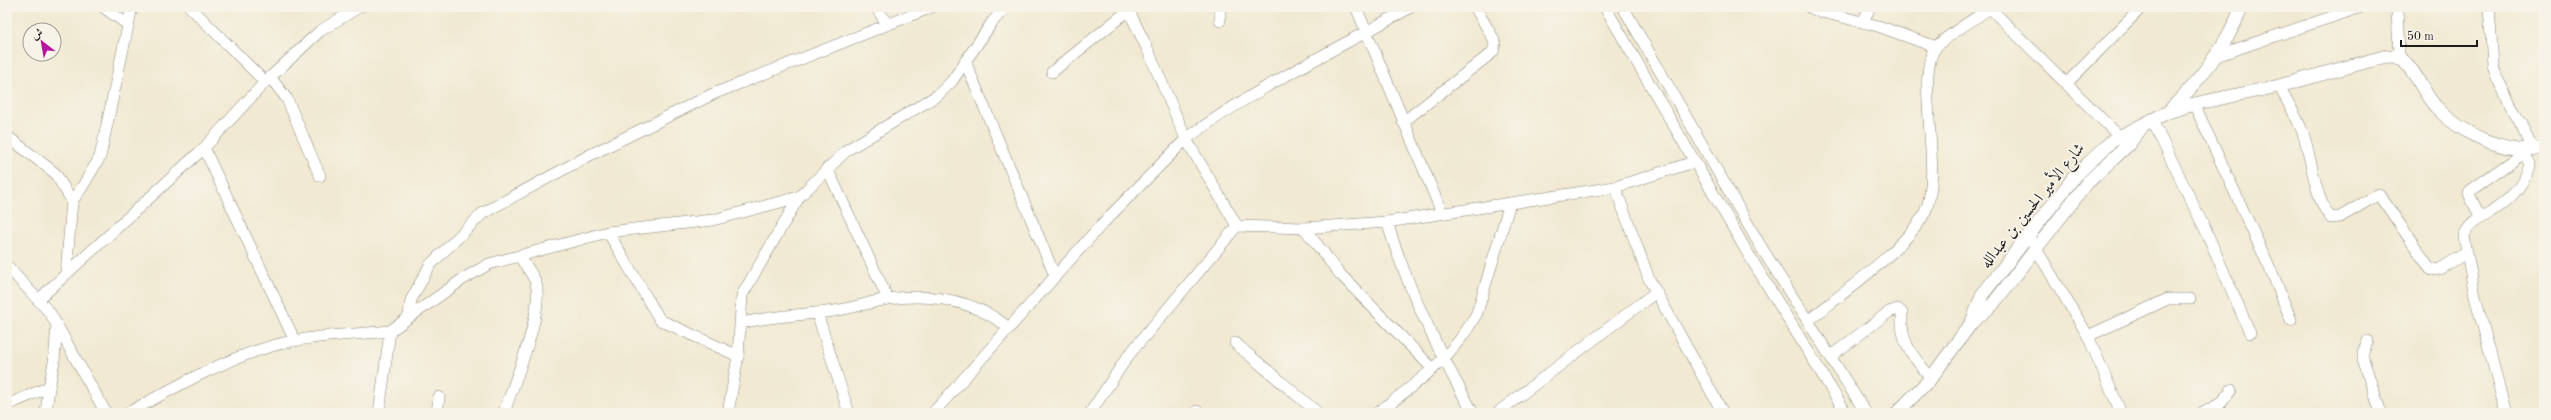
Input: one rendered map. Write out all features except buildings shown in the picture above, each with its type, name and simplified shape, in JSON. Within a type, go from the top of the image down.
[{"type":"street","points":[[103,7],[127,24]]},
{"type":"street","points":[[66,274],[72,201],[100,157],[111,112],[127,24],[132,7]]},
{"type":"street","points":[[190,7],[287,98],[320,176]]},
{"type":"street","points":[[39,299],[204,148],[267,80],[320,31],[359,7]]},
{"type":"street","points":[[876,7],[887,24]]},
{"type":"street","points":[[409,316],[411,300],[430,265],[483,213],[588,156],[713,94],[932,7]]},
{"type":"street","points":[[728,413],[738,356],[741,301],[745,288],[779,234],[799,197],[827,168],[864,138],[938,95],[952,81],[993,21],[1006,7]]},
{"type":"street","points":[[1220,7],[1220,22]]},
{"type":"street","points":[[1356,7],[1365,33],[1442,213]]},
{"type":"street","points":[[933,413],[1055,276],[1186,139],[1222,114],[1275,82],[1411,7]]},
{"type":"street","points":[[1403,122],[1493,52],[1495,43],[1475,7]]},
{"type":"street","points":[[1605,7],[1694,162],[1846,413]]},
{"type":"street","points":[[1623,7],[1761,247],[1866,413]]},
{"type":"street","points":[[1809,7],[1862,22],[1936,47]]},
{"type":"street","points":[[1862,22],[1870,7]]},
{"type":"street","points":[[1808,321],[1901,243],[1917,225],[1925,211],[1933,184],[1929,80],[1931,60],[1936,47],[1990,7],[2124,141]]},
{"type":"street","points":[[2066,84],[2142,7]]},
{"type":"street","points":[[2168,112],[2225,44],[2242,7]]},
{"type":"street","points":[[2216,56],[2361,7]]},
{"type":"street","points":[[2397,7],[2399,57],[2406,64],[2436,107],[2458,124],[2496,144],[2534,150]]},
{"type":"street","points":[[2489,7],[2493,65],[2534,150],[2527,175],[2519,188],[2507,201],[2480,217],[2467,229],[2464,236],[2466,253],[2506,413]]},
{"type":"street","points":[[1052,72],[1128,9],[1186,139],[1238,226]]},
{"type":"street","name":"شارع الأمير الحسين بن عبدالله","points":[[1972,322],[1982,295],[2088,161],[2124,141],[2168,112],[2194,104],[2279,86],[2387,56],[2399,57]]},
{"type":"street","points":[[965,61],[1055,276]]},
{"type":"street","points":[[2279,86],[2303,134],[2314,174],[2325,207],[2331,218],[2340,217],[2379,194],[2431,270],[2440,268],[2466,253]]},
{"type":"street","points":[[2194,104],[2273,275],[2291,320]]},
{"type":"street","points":[[1675,127],[1687,120]]},
{"type":"street","points":[[2148,124],[2207,233],[2250,333]]},
{"type":"street","points":[[7,136],[55,173],[72,201]]},
{"type":"street","name":"شارع الأمير الحسين بن عبدالله","points":[[1897,413],[1931,378],[1972,322],[1993,304],[2087,183],[2124,141]]},
{"type":"street","points":[[204,148],[295,341]]},
{"type":"street","points":[[2480,217],[2469,194],[2471,190],[2534,150]]},
{"type":"street","points":[[1238,226],[1304,228],[1388,222],[1615,187],[1694,162]]},
{"type":"street","points":[[827,168],[888,299]]},
{"type":"street","points":[[1615,187],[1656,292],[1723,413]]},
{"type":"street","points":[[128,413],[186,380],[225,363],[272,346],[295,341],[390,331],[409,316],[489,264],[520,257],[608,232],[713,220],[799,197]]},
{"type":"street","points":[[1377,413],[1444,361],[1470,327],[1477,313],[1510,202]]},
{"type":"street","points":[[1388,222],[1412,290],[1444,361],[1473,413]]},
{"type":"street","points":[[1090,413],[1128,356],[1238,226]]},
{"type":"street","points":[[1304,228],[1340,274],[1433,369]]},
{"type":"street","points":[[608,232],[660,320],[738,356]]},
{"type":"street","points":[[2028,236],[2088,336],[2121,413]]},
{"type":"street","points":[[504,413],[530,332],[537,302],[536,282],[520,257]]},
{"type":"street","points":[[7,266],[39,299],[57,325],[106,413]]},
{"type":"street","points":[[1497,413],[1656,292]]},
{"type":"street","points":[[741,323],[817,313],[888,299],[941,298],[966,303],[995,317],[1009,328]]},
{"type":"street","points":[[2088,336],[2164,301],[2173,298],[2190,300]]},
{"type":"street","points":[[1831,356],[1888,312],[1898,309],[1902,313],[1901,334],[1931,378]]},
{"type":"street","points":[[817,313],[849,413]]},
{"type":"street","points":[[46,413],[54,362],[57,325]]},
{"type":"street","points":[[378,413],[390,331]]},
{"type":"street","points":[[2368,341],[2363,352],[2363,359],[2381,413]]},
{"type":"street","points":[[1235,343],[1318,413]]},
{"type":"street","points":[[7,405],[49,387]]},
{"type":"street","points":[[2203,413],[2221,403],[2231,390]]},
{"type":"street","points":[[437,413],[439,397]]}]
